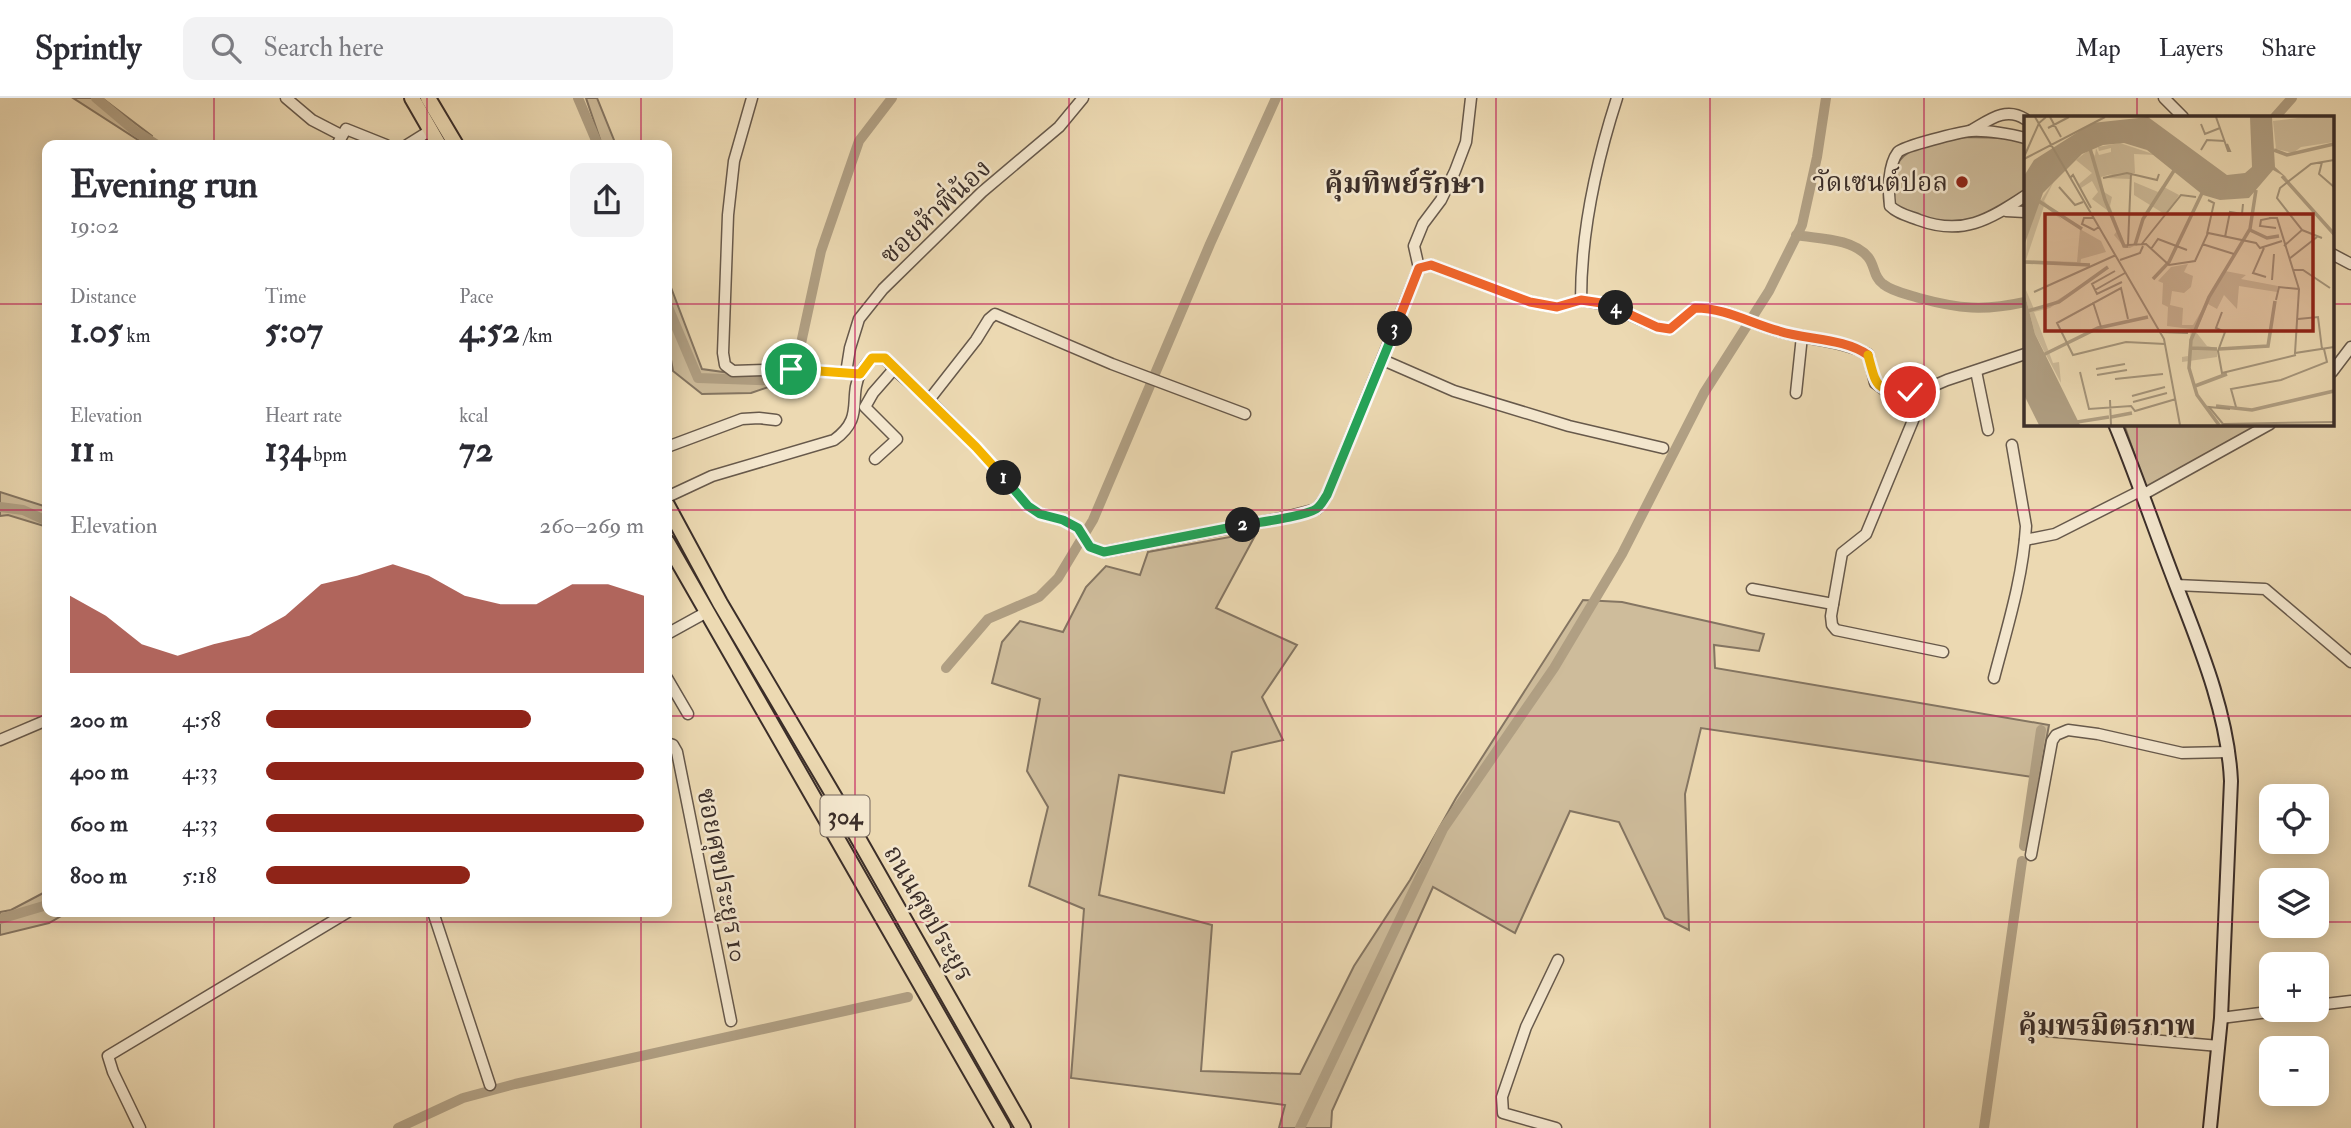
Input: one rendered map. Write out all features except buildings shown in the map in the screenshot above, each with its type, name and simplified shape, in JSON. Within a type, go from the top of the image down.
[{"type":"main road","points":[[416,99],[436,140]]},
{"type":"main road","points":[[416,99],[452,140]]},
{"type":"main road","name":"ถนนศุขประยูร","points":[[672,514],[720,603],[834,796],[1023,1128]]},
{"type":"main road","name":"ถนนศุขประยูร","points":[[672,551],[1003,1128]]},
{"type":"main road","points":[[705,613],[720,603]]},
{"type":"street","points":[[286,98],[339,140],[344,130],[349,129],[374,140]]},
{"type":"street","points":[[751,98],[734,161],[728,215],[723,353],[726,365],[733,371],[791,369],[860,374]]},
{"type":"street","name":"ซอยห้าพี่น้อง","points":[[846,373],[859,319],[883,289],[982,192],[1059,127],[1083,98]]},
{"type":"street","points":[[875,459],[897,439],[860,405],[860,374],[872,358],[879,356],[885,358],[976,447],[1028,506],[1040,514],[1063,520],[1078,528],[1090,547],[1104,552],[1317,509],[1327,495],[1419,268],[1414,247],[1423,224],[1441,200],[1455,172],[1466,142],[1471,98]]},
{"type":"street","points":[[1581,300],[1585,240],[1593,188],[1603,140],[1617,98]]},
{"type":"street","points":[[2164,98],[2182,116]]},
{"type":"street","points":[[2024,117],[2016,113],[2004,113],[1970,131],[1910,145],[1900,150],[1894,159],[1890,206],[1899,213],[1938,227],[1951,228],[2006,211],[2024,197]]},
{"type":"street","points":[[415,140],[431,130]]},
{"type":"street","points":[[1970,131],[2024,138]]},
{"type":"street","points":[[2006,211],[2024,212]]},
{"type":"street","points":[[2334,255],[2351,264]]},
{"type":"street","points":[[1419,268],[1431,265],[1530,302],[1557,307],[1581,300],[1608,304],[1657,327],[1670,329],[1695,308],[1710,308],[1779,332],[1856,348],[1868,354],[1875,383],[1886,391],[1910,392],[1926,389],[2024,354]]},
{"type":"street","points":[[929,400],[995,314],[1245,414]]},
{"type":"street","points":[[1796,393],[1802,336]]},
{"type":"street","points":[[2334,369],[2351,347]]},
{"type":"street","points":[[1383,360],[1454,391],[1569,426],[1663,448]]},
{"type":"street","points":[[672,495],[712,476],[834,439],[847,430],[860,405],[894,369]]},
{"type":"street","points":[[1976,371],[1988,430]]},
{"type":"street","points":[[1926,389],[1866,534],[1842,553],[1831,616],[1832,625],[1836,629],[1943,652]]},
{"type":"street","points":[[672,445],[742,419],[776,420]]},
{"type":"street","points":[[2115,425],[2143,492],[2218,704],[2229,752],[2231,781],[2221,1018],[2210,1128]]},
{"type":"street","points":[[2025,540],[2055,534],[2143,492],[2268,425]]},
{"type":"street","points":[[1994,678],[2014,601],[2025,540],[2026,526],[2012,445]]},
{"type":"street","points":[[2176,585],[2265,589],[2351,662]]},
{"type":"street","points":[[1752,589],[1833,604]]},
{"type":"street","points":[[672,631],[705,613]]},
{"type":"street","points":[[672,695],[688,714]]},
{"type":"street","points":[[0,740],[42,722]]},
{"type":"street","points":[[2031,855],[2052,741],[2056,734],[2068,730],[2098,734],[2182,753],[2229,752]]},
{"type":"street","name":"ซอยศุขประยูร 10","points":[[672,745],[677,752],[731,1021]]},
{"type":"street","points":[[140,1128],[108,1056],[340,917]]},
{"type":"street","points":[[435,917],[490,1085]]},
{"type":"street","points":[[1556,1128],[1503,1113],[1502,1097],[1526,1027],[1558,960]]},
{"type":"street","points":[[2329,1004],[2351,1001]]},
{"type":"street","points":[[2221,1018],[2259,1013]]},
{"type":"street","points":[[2047,1031],[2218,1046]]},
{"type":"shaded area","points":[[73,98],[102,98],[152,136],[152,140],[138,140]]},
{"type":"shaded area","points":[[586,98],[597,98],[614,140],[600,140]]},
{"type":"shaded area","points":[[1964,137],[2011,138],[2024,143],[2024,190],[2002,208],[1972,221],[1940,224],[1900,210],[1894,205],[1893,185],[1900,160],[1908,153]]},
{"type":"shaded area","points":[[672,290],[702,369],[786,381],[751,393],[702,394],[673,371]]},
{"type":"shaded area","points":[[2124,425],[2258,425],[2146,488]]},
{"type":"shaded area","points":[[0,492],[42,505],[42,525],[8,515],[0,516]]},
{"type":"shaded area","points":[[1257,532],[1216,608],[1297,645],[1262,697],[1283,740],[1232,752],[1224,793],[1119,775],[1099,895],[1212,925],[1201,1071],[1300,1074],[1354,966],[1410,880],[1456,798],[1583,600],[1622,602],[1764,634],[1759,651],[1714,645],[1715,668],[2049,725],[2039,778],[1701,728],[1685,794],[1689,930],[1665,918],[1619,822],[1570,811],[1515,933],[1433,887],[1332,1111],[1331,1128],[1279,1128],[1285,1105],[1071,1078],[1084,909],[1029,886],[1048,807],[1027,771],[1040,699],[992,683],[1002,642],[1020,621],[1063,632],[1086,587],[1106,566],[1140,575],[1148,552]]},
{"type":"shaded area","points":[[42,894],[42,917],[59,917],[49,923],[0,935],[0,912],[11,910]]},
{"type":"waterway","points":[[96,98],[149,140]]},
{"type":"waterway","points":[[578,98],[596,140]]},
{"type":"waterway","points":[[672,317],[698,378],[791,381],[821,251],[859,141],[892,98]]},
{"type":"waterway","points":[[946,668],[988,619],[1039,597],[1058,578],[1093,520],[1210,244],[1276,98]]},
{"type":"waterway","points":[[1300,1128],[1443,829],[1554,668],[1622,554],[1704,393],[1769,291],[1802,225],[1817,157],[1826,98]]},
{"type":"waterway","points":[[2276,116],[2292,98]]},
{"type":"waterway","points":[[1796,235],[1835,240],[1853,246],[1868,257],[1880,281],[1905,294],[1947,305],[1972,308],[2024,302]]},
{"type":"waterway","points":[[0,507],[23,510],[42,519]]},
{"type":"waterway","points":[[2024,846],[2041,730]]},
{"type":"waterway","points":[[1984,1128],[2022,861]]},
{"type":"waterway","points":[[0,919],[42,906]]},
{"type":"waterway","points":[[398,1128],[463,1098],[515,1084],[908,997]]},
{"type":"place","name":"วัดเซนต์ปอล","points":[[1962,182]]},
{"type":"district","name":"คุ้มทิพย์รักษา","points":[[1405,183]]},
{"type":"district","name":"คุ้มพรมิตรภาพ","points":[[2107,1025]]},
{"type":"route","points":[[791,369],[860,374],[872,358],[885,358],[976,447],[1028,506],[1040,514],[1063,520],[1078,528],[1090,547],[1104,552],[1317,509],[1327,495],[1419,268],[1431,265],[1530,302],[1557,307],[1581,300],[1608,304],[1657,327],[1670,329],[1695,308],[1710,308],[1779,332],[1856,348],[1868,354],[1875,383],[1886,391],[1910,392]]}]
